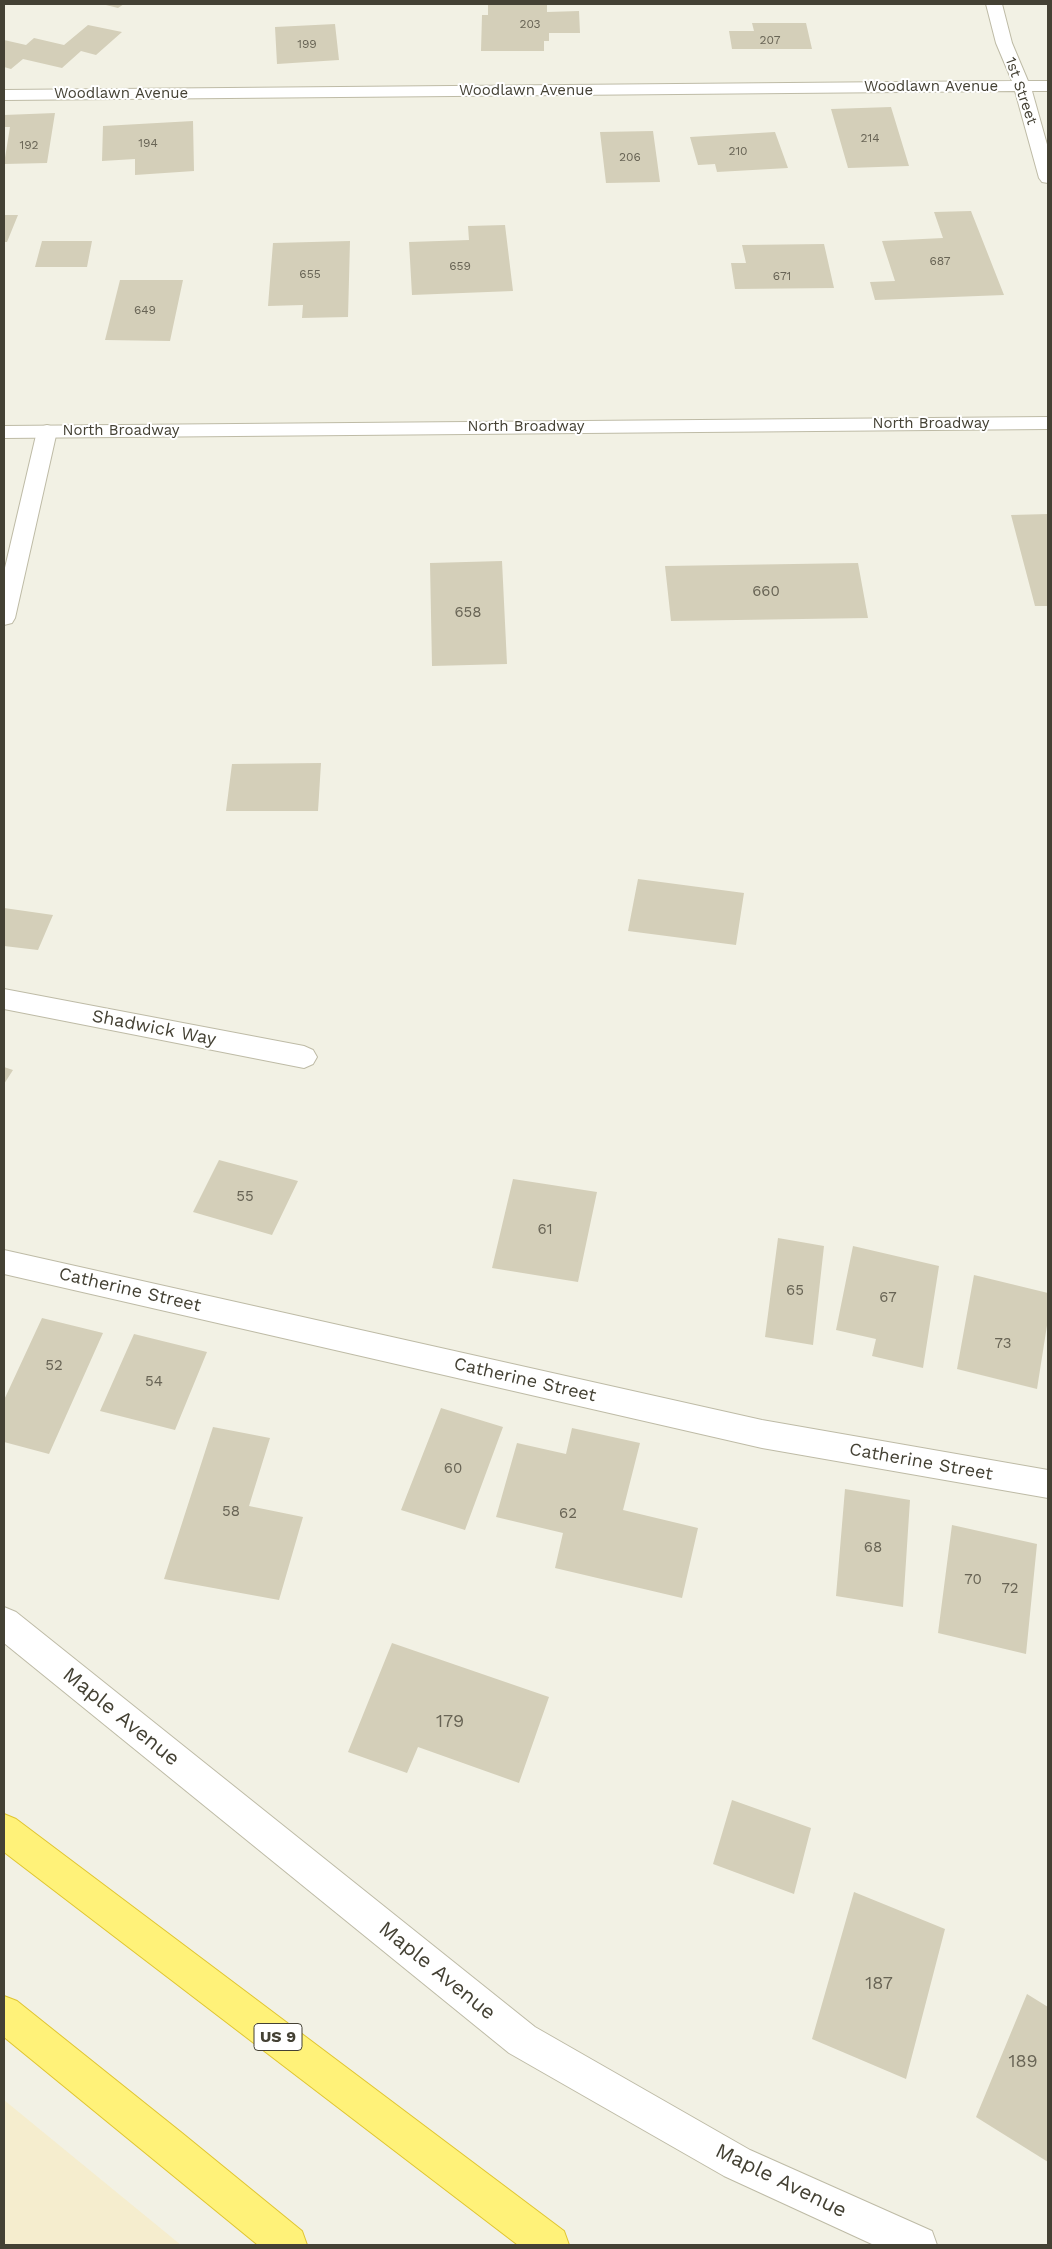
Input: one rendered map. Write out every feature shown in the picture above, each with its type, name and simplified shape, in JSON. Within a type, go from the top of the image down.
[{"type":"highway","name":"US 9","points":[[4,1831],[550,2245]]},
{"type":"highway","points":[[4,2014],[169,2146],[288,2245]]},
{"type":"street","name":"1st Street","points":[[994,4],[1004,43],[1022,86],[1048,178]]},
{"type":"street","name":"Woodlawn Avenue","points":[[4,95],[1048,86]]},
{"type":"street","name":"North Broadway","points":[[4,432],[1048,423]]},
{"type":"street","points":[[4,618],[47,431]]},
{"type":"street","name":"Shadwick Way","points":[[4,999],[304,1058]]},
{"type":"street","name":"Catherine Street","points":[[4,1262],[762,1434],[1048,1484]]},
{"type":"street","name":"Maple Avenue","points":[[4,1623],[522,2040],[737,2163],[918,2245]]},
{"type":"shaded area","points":[[4,2100],[181,2245],[4,2245]]},
{"type":"building","points":[[102,4],[124,4],[118,8]]},
{"type":"building","points":[[488,4],[547,4],[547,12],[579,11],[580,33],[549,33],[549,41],[544,41],[544,51],[481,51],[482,15],[488,15]]},
{"type":"building","points":[[752,23],[806,23],[812,49],[732,49],[729,31],[754,31]]},
{"type":"building","points":[[335,24],[339,60],[277,64],[275,27]]},
{"type":"building","points":[[88,25],[122,32],[96,55],[81,51],[62,68],[23,59],[11,69],[4,67],[4,40],[26,45],[34,38],[64,45]]},
{"type":"building","points":[[891,107],[909,166],[848,168],[831,109]]},
{"type":"building","points":[[55,113],[47,163],[4,164],[10,127],[4,127],[4,115]]},
{"type":"building","points":[[193,121],[194,171],[135,175],[135,159],[102,161],[103,126]]},
{"type":"building","points":[[653,131],[660,182],[606,183],[600,132]]},
{"type":"building","points":[[775,132],[788,168],[717,172],[715,164],[698,165],[690,137]]},
{"type":"building","points":[[971,211],[1004,295],[875,300],[870,282],[895,281],[882,241],[943,238],[934,212]]},
{"type":"building","points":[[4,215],[18,215],[7,242],[4,242]]},
{"type":"building","points":[[505,225],[513,291],[412,295],[409,242],[469,240],[468,226]]},
{"type":"building","points":[[42,241],[92,241],[87,267],[35,267]]},
{"type":"building","points":[[350,241],[348,317],[302,318],[303,305],[268,306],[273,243]]},
{"type":"building","points":[[824,244],[834,288],[735,289],[731,263],[746,263],[742,245]]},
{"type":"building","points":[[120,280],[183,280],[170,341],[105,340]]},
{"type":"building","points":[[1048,514],[1048,606],[1035,606],[1011,515]]},
{"type":"building","points":[[502,561],[507,664],[432,666],[430,563]]},
{"type":"building","points":[[858,563],[868,618],[671,621],[665,566]]},
{"type":"building","points":[[321,763],[318,811],[226,811],[232,764]]},
{"type":"building","points":[[638,879],[744,893],[736,945],[628,931]]},
{"type":"building","points":[[4,908],[53,915],[38,950],[4,946]]},
{"type":"building","points":[[4,1067],[13,1070],[4,1084]]},
{"type":"building","points":[[219,1160],[298,1181],[272,1235],[193,1212]]},
{"type":"building","points":[[513,1179],[597,1192],[578,1282],[492,1268]]},
{"type":"building","points":[[778,1238],[824,1246],[813,1345],[765,1337]]},
{"type":"building","points":[[853,1246],[939,1266],[923,1368],[872,1356],[876,1339],[836,1330]]},
{"type":"building","points":[[974,1275],[1048,1293],[1048,1319],[1037,1389],[957,1369]]},
{"type":"building","points":[[42,1318],[103,1333],[49,1454],[4,1442],[4,1400]]},
{"type":"building","points":[[134,1334],[207,1352],[175,1430],[100,1411]]},
{"type":"building","points":[[441,1408],[503,1427],[465,1530],[401,1510]]},
{"type":"building","points":[[213,1427],[270,1438],[249,1506],[303,1517],[279,1600],[164,1579]]},
{"type":"building","points":[[572,1428],[640,1443],[623,1510],[698,1528],[682,1598],[555,1568],[563,1533],[496,1517],[517,1443],[566,1454]]},
{"type":"building","points":[[845,1489],[910,1500],[903,1607],[836,1596]]},
{"type":"building","points":[[952,1525],[1037,1544],[1026,1654],[938,1633]]},
{"type":"building","points":[[392,1643],[549,1697],[519,1783],[418,1747],[407,1773],[348,1752]]},
{"type":"building","points":[[732,1800],[811,1828],[794,1894],[713,1864]]},
{"type":"building","points":[[854,1892],[945,1929],[906,2079],[812,2039]]},
{"type":"building","points":[[1027,1994],[1048,2007],[1048,2162],[976,2117]]}]
